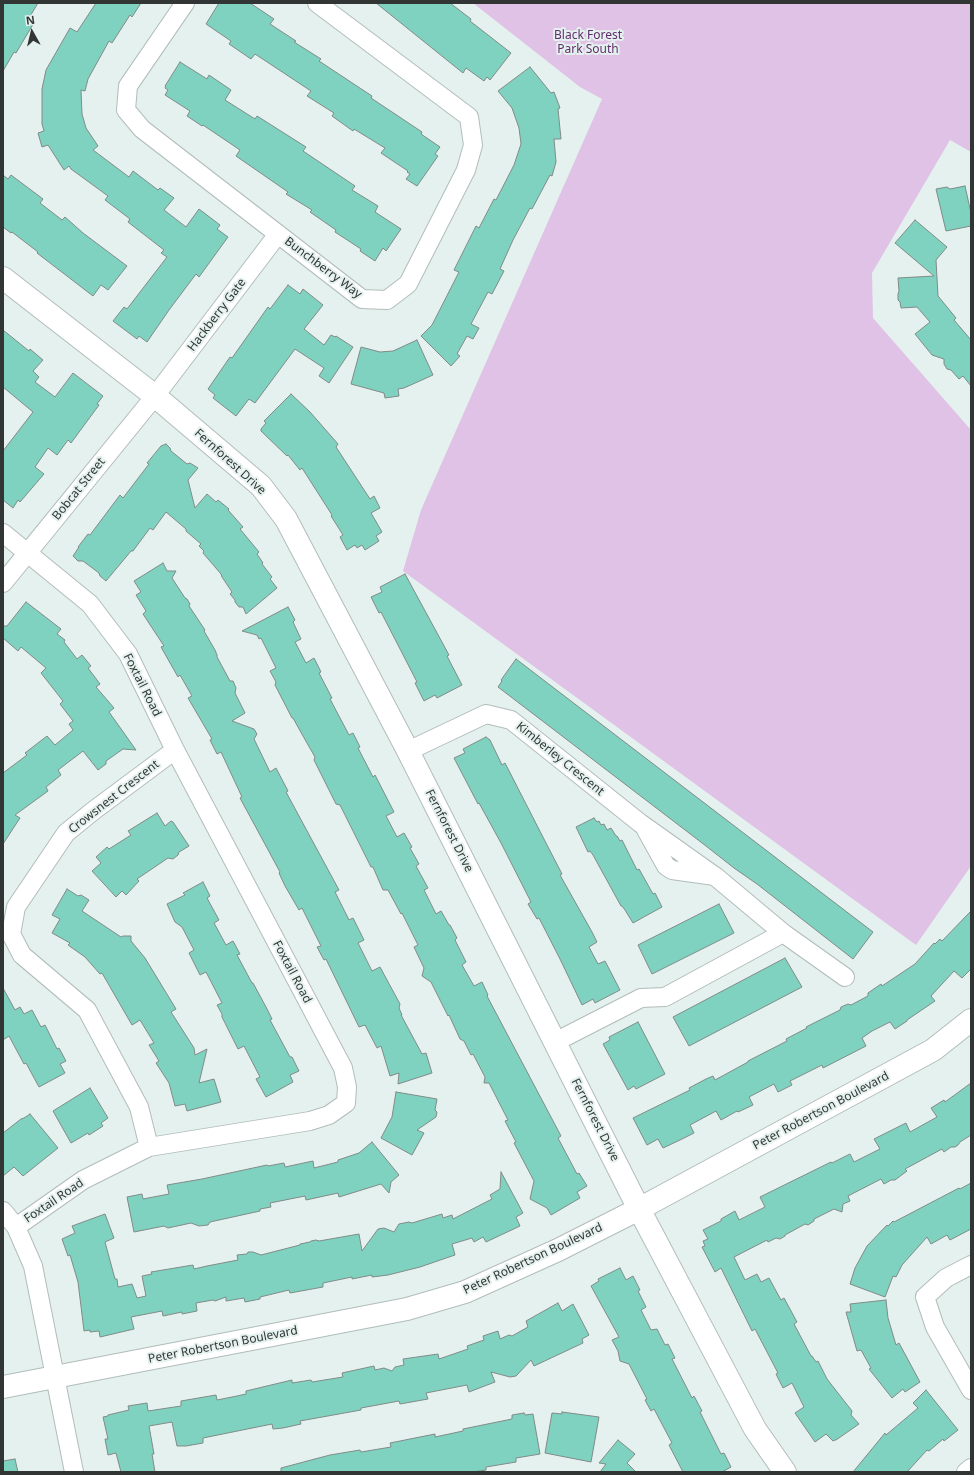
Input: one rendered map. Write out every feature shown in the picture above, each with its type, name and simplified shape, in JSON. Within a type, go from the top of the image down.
[{"type":"street","name":"Bunchberry Way","points":[[185,3],[128,86],[126,110],[142,129],[362,299],[387,300],[408,284],[466,170],[473,145],[469,116],[317,3]]},
{"type":"street","name":"Hackberry Gate","points":[[155,396],[278,234]]},
{"type":"street","name":"Fernforest Drive","points":[[3,278],[155,396],[261,486],[286,519],[408,751],[640,1209],[755,1429],[785,1472]]},
{"type":"street","name":"Bobcat Street","points":[[3,583],[155,396]]},
{"type":"street","name":"Foxtail Road","points":[[3,533],[90,604],[128,654],[175,750],[342,1068],[347,1087],[346,1103],[329,1115],[310,1121],[149,1147],[83,1180],[16,1227]]},
{"type":"street","name":"Kimberley Crescent","points":[[408,751],[486,714],[510,720],[640,823],[716,877],[783,933],[845,977]]},
{"type":"street","name":"Crowsnest Crescent","points":[[149,1147],[139,1107],[87,1010],[22,955],[11,934],[16,907],[66,833],[175,750]]},
{"type":"street","points":[[555,1042],[641,998],[665,997],[783,933]]},
{"type":"street","name":"Peter Robertson Boulevard","points":[[3,1387],[365,1317],[435,1302],[465,1292],[558,1250],[640,1209],[933,1050],[971,1020]]},
{"type":"street","points":[[3,1211],[16,1227],[33,1266],[74,1472]]},
{"type":"street","points":[[971,1265],[946,1278],[925,1298],[935,1328],[971,1390]]},
{"type":"street","points":[[966,1472],[971,1468]]},
{"type":"green space","name":"Black Forest Park South","points":[[473,3],[971,3],[971,152],[950,140],[872,273],[873,318],[971,430],[971,866],[916,945],[403,571],[421,510],[602,99],[580,87]]},
{"type":"building","points":[[3,3],[38,3],[29,18],[35,21],[16,53],[14,52],[3,71]]},
{"type":"building","points":[[96,3],[141,3],[132,17],[130,15],[112,43],[109,41],[88,79],[85,91],[81,90],[82,114],[86,128],[98,146],[93,150],[129,177],[133,171],[158,190],[160,188],[174,198],[164,210],[186,227],[199,209],[220,225],[217,229],[228,237],[199,277],[196,274],[147,342],[139,336],[137,339],[113,321],[124,307],[127,309],[167,257],[161,253],[164,250],[128,222],[130,219],[105,200],[108,196],[69,166],[64,170],[48,145],[42,147],[38,133],[44,131],[42,124],[42,89],[46,70],[70,28],[77,32]]},
{"type":"building","points":[[219,3],[250,3],[274,19],[270,24],[296,41],[294,42],[321,59],[319,61],[372,96],[371,98],[422,132],[421,134],[440,147],[435,154],[438,156],[417,186],[406,179],[410,174],[407,172],[408,171],[381,153],[385,148],[354,129],[353,131],[332,116],[334,113],[307,96],[311,91],[255,54],[251,59],[229,44],[231,41],[206,24]]},
{"type":"building","points":[[376,3],[450,3],[471,19],[470,21],[511,53],[490,80],[487,77],[484,81],[466,68],[463,73]]},
{"type":"building","points":[[180,62],[207,79],[209,75],[231,90],[225,100],[255,119],[257,116],[306,147],[303,151],[355,186],[352,190],[378,206],[375,212],[401,229],[386,251],[383,248],[375,261],[360,251],[361,249],[335,232],[336,230],[310,212],[312,210],[286,194],[288,192],[236,156],[240,150],[187,116],[190,111],[165,95],[168,90],[165,86]]},
{"type":"building","points":[[530,67],[551,93],[554,92],[560,108],[558,109],[561,139],[554,139],[556,162],[552,176],[550,175],[513,240],[500,269],[504,271],[492,294],[488,292],[471,324],[479,328],[473,339],[467,336],[457,354],[460,356],[451,366],[421,336],[432,325],[459,272],[454,270],[476,226],[479,228],[494,199],[496,200],[514,165],[521,144],[519,128],[512,108],[498,91]]},
{"type":"building","points":[[3,175],[8,179],[11,175],[43,199],[40,203],[62,220],[65,217],[83,233],[127,266],[108,290],[101,285],[93,296],[12,232],[11,233],[3,227]]},
{"type":"building","points":[[965,186],[971,213],[971,226],[946,231],[936,189],[947,187],[950,189]]},
{"type":"building","points":[[915,220],[947,247],[936,260],[938,296],[956,318],[954,320],[971,340],[971,386],[963,376],[959,379],[951,370],[947,369],[944,364],[944,359],[932,355],[915,334],[930,322],[917,307],[901,308],[898,300],[898,278],[934,276],[895,243]]},
{"type":"building","points":[[288,285],[300,294],[303,289],[323,305],[304,329],[324,345],[331,335],[336,336],[353,347],[329,383],[319,376],[324,368],[295,349],[255,403],[249,399],[236,416],[213,398],[215,395],[208,389],[268,307],[270,309]]},
{"type":"building","points":[[3,330],[43,360],[33,371],[39,377],[35,382],[55,397],[73,373],[103,396],[97,404],[99,405],[71,443],[68,440],[57,455],[48,448],[35,467],[44,474],[20,502],[18,500],[13,508],[3,500],[3,451],[33,412],[3,387]]},
{"type":"building","points":[[417,340],[433,375],[404,388],[398,389],[399,396],[385,398],[384,393],[351,384],[361,347],[380,352],[393,351]]},
{"type":"building","points":[[291,394],[310,412],[338,444],[336,447],[370,499],[374,496],[380,508],[371,513],[382,532],[376,536],[379,541],[365,550],[362,545],[357,548],[355,545],[347,550],[340,537],[343,535],[302,468],[300,470],[288,455],[287,456],[261,431],[266,423],[264,421]]},
{"type":"building","points":[[166,444],[171,451],[187,464],[190,463],[198,468],[188,480],[195,508],[207,494],[216,502],[218,500],[229,509],[228,510],[243,527],[240,529],[259,552],[257,554],[263,563],[262,564],[272,577],[270,579],[277,588],[246,614],[243,607],[239,607],[230,594],[232,592],[221,574],[203,553],[204,551],[199,546],[201,544],[166,512],[153,530],[150,528],[133,551],[131,551],[106,581],[100,576],[99,573],[83,561],[78,561],[73,556],[88,534],[90,535],[120,495],[123,498],[149,464],[147,463],[161,446]]},
{"type":"building","points":[[163,563],[167,571],[176,571],[172,578],[187,599],[190,604],[189,606],[205,630],[204,631],[230,681],[233,681],[236,688],[235,693],[245,713],[232,721],[254,729],[257,734],[254,739],[270,772],[276,768],[288,791],[286,792],[339,890],[335,892],[349,920],[353,918],[364,940],[358,943],[372,971],[380,967],[400,1004],[399,1008],[401,1015],[422,1054],[426,1053],[432,1073],[398,1084],[399,1073],[390,1076],[381,1046],[377,1048],[365,1025],[359,1027],[326,959],[324,960],[317,947],[321,946],[302,908],[299,910],[285,886],[279,873],[280,872],[240,798],[242,797],[221,752],[217,754],[210,740],[212,739],[188,698],[192,696],[180,675],[178,677],[161,647],[164,646],[143,614],[146,611],[136,595],[141,592],[134,581]]},
{"type":"building","points":[[405,574],[449,655],[447,656],[462,685],[437,698],[435,695],[424,701],[415,683],[417,682],[381,612],[379,613],[371,597],[382,592],[380,587]]},
{"type":"building","points":[[26,602],[61,629],[57,634],[65,640],[64,642],[77,659],[82,655],[91,666],[88,668],[100,684],[96,687],[114,708],[109,712],[136,750],[123,749],[106,761],[106,764],[98,770],[83,751],[58,770],[61,775],[46,787],[48,791],[15,815],[20,818],[3,844],[3,773],[27,755],[25,753],[47,736],[55,745],[73,730],[69,724],[73,721],[60,704],[63,701],[41,673],[46,668],[21,647],[18,651],[3,638],[3,626],[7,626]]},
{"type":"building","points":[[288,607],[295,620],[293,622],[301,639],[295,642],[306,663],[314,658],[321,672],[319,673],[332,698],[330,699],[349,735],[353,733],[360,747],[358,748],[373,777],[375,775],[394,812],[386,816],[397,837],[404,833],[412,847],[410,848],[419,864],[416,866],[428,888],[424,890],[436,914],[441,911],[457,938],[455,940],[466,962],[462,965],[474,986],[482,982],[488,995],[487,996],[561,1136],[558,1138],[577,1174],[579,1173],[587,1186],[577,1192],[580,1198],[551,1215],[547,1208],[530,1199],[534,1181],[514,1143],[516,1142],[505,1121],[508,1120],[489,1083],[484,1083],[485,1077],[473,1054],[471,1055],[464,1041],[460,1039],[431,982],[422,976],[424,968],[414,947],[418,945],[402,913],[401,914],[388,890],[383,890],[373,867],[371,867],[340,805],[336,804],[314,760],[315,757],[275,685],[276,682],[270,671],[276,668],[261,638],[259,639],[257,635],[242,631]]},
{"type":"building","points":[[516,659],[873,932],[853,959],[498,687],[502,681],[501,680]]},
{"type":"building","points":[[486,737],[490,740],[502,765],[505,763],[562,874],[560,875],[597,942],[589,947],[598,964],[605,961],[620,990],[595,1003],[593,999],[582,1005],[539,918],[537,919],[528,904],[531,902],[501,843],[479,803],[478,804],[454,758],[465,753],[463,749]]},
{"type":"building","points":[[157,813],[165,826],[171,821],[173,822],[189,846],[179,852],[173,859],[168,858],[137,879],[139,881],[126,895],[122,891],[116,897],[92,871],[101,863],[96,857],[107,847],[109,849],[131,835],[128,831]]},
{"type":"building","points":[[594,818],[597,822],[599,821],[601,825],[604,824],[607,830],[611,828],[620,841],[622,840],[637,870],[639,869],[653,894],[655,893],[662,907],[633,923],[621,906],[593,855],[590,851],[588,852],[576,827]]},
{"type":"building","points":[[203,882],[210,896],[207,898],[219,920],[214,923],[226,945],[233,941],[240,954],[237,955],[266,1007],[272,1019],[270,1020],[299,1071],[290,1075],[293,1082],[266,1097],[256,1079],[260,1077],[244,1046],[238,1049],[217,1005],[222,1003],[206,972],[200,975],[189,953],[194,950],[182,927],[175,922],[167,904],[185,895],[183,893]]},
{"type":"building","points":[[67,889],[78,896],[81,895],[89,900],[82,911],[121,937],[131,936],[131,941],[145,958],[176,1009],[171,1012],[194,1048],[195,1055],[207,1049],[199,1083],[214,1079],[221,1102],[187,1111],[185,1104],[175,1106],[169,1083],[156,1063],[159,1061],[149,1045],[154,1043],[140,1020],[132,1025],[102,973],[100,974],[85,957],[68,945],[70,943],[52,933],[60,919],[52,915]]},
{"type":"building","points":[[719,904],[734,933],[652,974],[638,945]]},
{"type":"building","points":[[971,911],[971,969],[962,978],[954,971],[931,996],[935,1001],[895,1029],[890,1022],[872,1031],[862,1038],[866,1046],[823,1068],[822,1065],[790,1081],[792,1085],[778,1092],[774,1084],[749,1097],[753,1105],[738,1112],[737,1111],[721,1120],[716,1111],[690,1125],[694,1133],[663,1148],[658,1139],[647,1145],[633,1118],[690,1090],[689,1088],[706,1079],[713,1076],[715,1080],[787,1041],[786,1039],[840,1010],[841,1007],[848,1004],[851,1005],[868,996],[868,993],[881,984],[882,986],[915,964],[934,943],[935,944],[940,939],[942,941]]},
{"type":"building","points":[[785,958],[802,987],[689,1046],[673,1017]]},
{"type":"building","points":[[3,988],[15,1010],[20,1007],[24,1014],[32,1010],[41,1027],[45,1025],[57,1049],[59,1048],[66,1061],[60,1064],[65,1073],[39,1087],[26,1063],[24,1064],[9,1036],[3,1040]]},
{"type":"building","points":[[638,1022],[665,1074],[636,1089],[634,1086],[628,1090],[603,1044],[610,1040],[609,1037]]},
{"type":"building","points":[[971,1083],[971,1135],[958,1145],[951,1147],[944,1152],[942,1149],[905,1169],[907,1171],[895,1180],[891,1180],[884,1184],[881,1179],[848,1196],[850,1201],[843,1204],[842,1212],[834,1209],[814,1219],[814,1221],[808,1225],[805,1224],[780,1239],[776,1238],[768,1242],[767,1240],[734,1257],[745,1280],[757,1274],[761,1282],[769,1278],[781,1300],[784,1298],[797,1322],[794,1324],[811,1356],[816,1362],[818,1361],[827,1379],[852,1411],[851,1415],[859,1424],[836,1440],[833,1441],[826,1434],[815,1442],[795,1413],[804,1407],[792,1383],[783,1388],[776,1374],[778,1373],[755,1329],[752,1331],[721,1268],[715,1272],[702,1247],[705,1246],[703,1241],[708,1239],[703,1230],[721,1221],[721,1219],[735,1211],[739,1220],[765,1207],[760,1197],[831,1162],[832,1163],[850,1154],[854,1162],[880,1149],[874,1139],[906,1123],[910,1132],[937,1117],[931,1108],[944,1100],[945,1102]]},
{"type":"building","points":[[90,1088],[108,1118],[101,1123],[103,1126],[89,1135],[88,1133],[71,1143],[53,1111]]},
{"type":"building","points":[[396,1092],[437,1099],[435,1110],[437,1112],[436,1117],[417,1130],[424,1133],[412,1155],[381,1138],[392,1117]]},
{"type":"building","points":[[30,1114],[58,1148],[23,1176],[14,1167],[3,1176],[3,1133]]},
{"type":"building","points":[[372,1142],[399,1175],[391,1182],[389,1193],[381,1184],[339,1197],[338,1193],[306,1200],[305,1196],[270,1203],[271,1207],[260,1209],[260,1211],[210,1222],[208,1225],[199,1226],[191,1223],[168,1228],[164,1226],[134,1232],[127,1197],[142,1194],[143,1199],[169,1194],[167,1185],[267,1165],[284,1163],[285,1167],[313,1161],[314,1168],[338,1162],[338,1160],[359,1153]]},
{"type":"building","points":[[501,1172],[523,1213],[516,1217],[520,1226],[486,1242],[483,1237],[474,1242],[472,1238],[452,1244],[455,1255],[420,1267],[388,1275],[372,1277],[372,1275],[352,1279],[352,1277],[323,1283],[323,1287],[290,1293],[289,1290],[245,1302],[244,1298],[226,1301],[226,1297],[215,1301],[213,1300],[196,1303],[197,1311],[182,1314],[182,1312],[163,1316],[162,1311],[131,1317],[134,1329],[100,1337],[99,1331],[84,1331],[78,1282],[70,1255],[68,1256],[62,1239],[75,1233],[72,1226],[105,1214],[114,1238],[105,1242],[115,1279],[117,1279],[118,1287],[132,1284],[137,1298],[146,1296],[142,1276],[152,1274],[151,1272],[193,1265],[194,1269],[238,1260],[237,1255],[247,1254],[248,1252],[261,1255],[311,1241],[359,1234],[362,1251],[378,1229],[384,1228],[394,1232],[399,1224],[409,1222],[412,1223],[442,1214],[443,1218],[452,1215],[453,1219],[492,1199],[490,1195],[500,1189]]},
{"type":"building","points":[[971,1183],[971,1229],[950,1240],[947,1235],[931,1244],[927,1237],[902,1265],[896,1277],[893,1276],[885,1297],[850,1284],[855,1268],[867,1246],[887,1225],[888,1226],[893,1221],[894,1222]]},
{"type":"building","points":[[620,1268],[626,1280],[633,1276],[646,1307],[641,1310],[651,1330],[657,1329],[665,1345],[668,1344],[675,1358],[672,1359],[692,1398],[694,1396],[702,1411],[700,1412],[721,1454],[724,1453],[731,1467],[722,1472],[683,1472],[669,1445],[672,1443],[654,1409],[651,1411],[645,1400],[647,1399],[629,1364],[620,1361],[618,1351],[612,1340],[619,1337],[591,1286],[599,1281],[598,1279]]},
{"type":"building","points":[[886,1300],[888,1318],[896,1345],[899,1343],[920,1382],[905,1392],[903,1389],[892,1398],[869,1369],[871,1368],[861,1350],[857,1351],[846,1312],[851,1312],[850,1304]]},
{"type":"building","points":[[558,1303],[562,1311],[573,1304],[589,1335],[582,1339],[583,1343],[534,1366],[531,1360],[516,1376],[510,1377],[491,1372],[495,1382],[469,1392],[467,1385],[426,1393],[428,1399],[400,1404],[399,1401],[361,1408],[361,1410],[300,1421],[301,1424],[283,1428],[273,1429],[272,1424],[203,1438],[203,1443],[186,1446],[177,1446],[172,1422],[149,1426],[154,1454],[152,1454],[155,1472],[121,1472],[116,1453],[108,1455],[105,1439],[108,1439],[103,1417],[129,1410],[128,1406],[147,1403],[148,1411],[181,1406],[181,1401],[216,1395],[217,1400],[237,1396],[246,1394],[246,1391],[292,1380],[292,1383],[311,1380],[312,1382],[343,1377],[342,1373],[374,1366],[375,1370],[384,1368],[392,1371],[395,1367],[404,1365],[403,1359],[438,1354],[439,1359],[468,1349],[467,1346],[484,1340],[483,1336],[498,1331],[500,1339],[509,1335],[512,1336],[528,1327],[526,1321]]},
{"type":"building","points":[[926,1390],[958,1430],[944,1441],[943,1439],[929,1451],[927,1450],[907,1472],[853,1472],[885,1433],[886,1435],[918,1408],[913,1403]]},
{"type":"building","points":[[562,1412],[599,1417],[591,1462],[545,1453],[552,1413],[562,1414]]},
{"type":"building","points":[[524,1413],[525,1415],[533,1414],[540,1454],[516,1458],[516,1462],[486,1467],[486,1470],[473,1472],[281,1472],[281,1468],[330,1455],[391,1447],[390,1443],[435,1434],[435,1437],[463,1431],[463,1429],[512,1419],[512,1415]]},
{"type":"building","points":[[618,1440],[635,1454],[627,1463],[636,1472],[600,1472],[606,1464],[599,1463]]},
{"type":"building","points":[[15,1459],[18,1472],[3,1472],[3,1461]]}]
